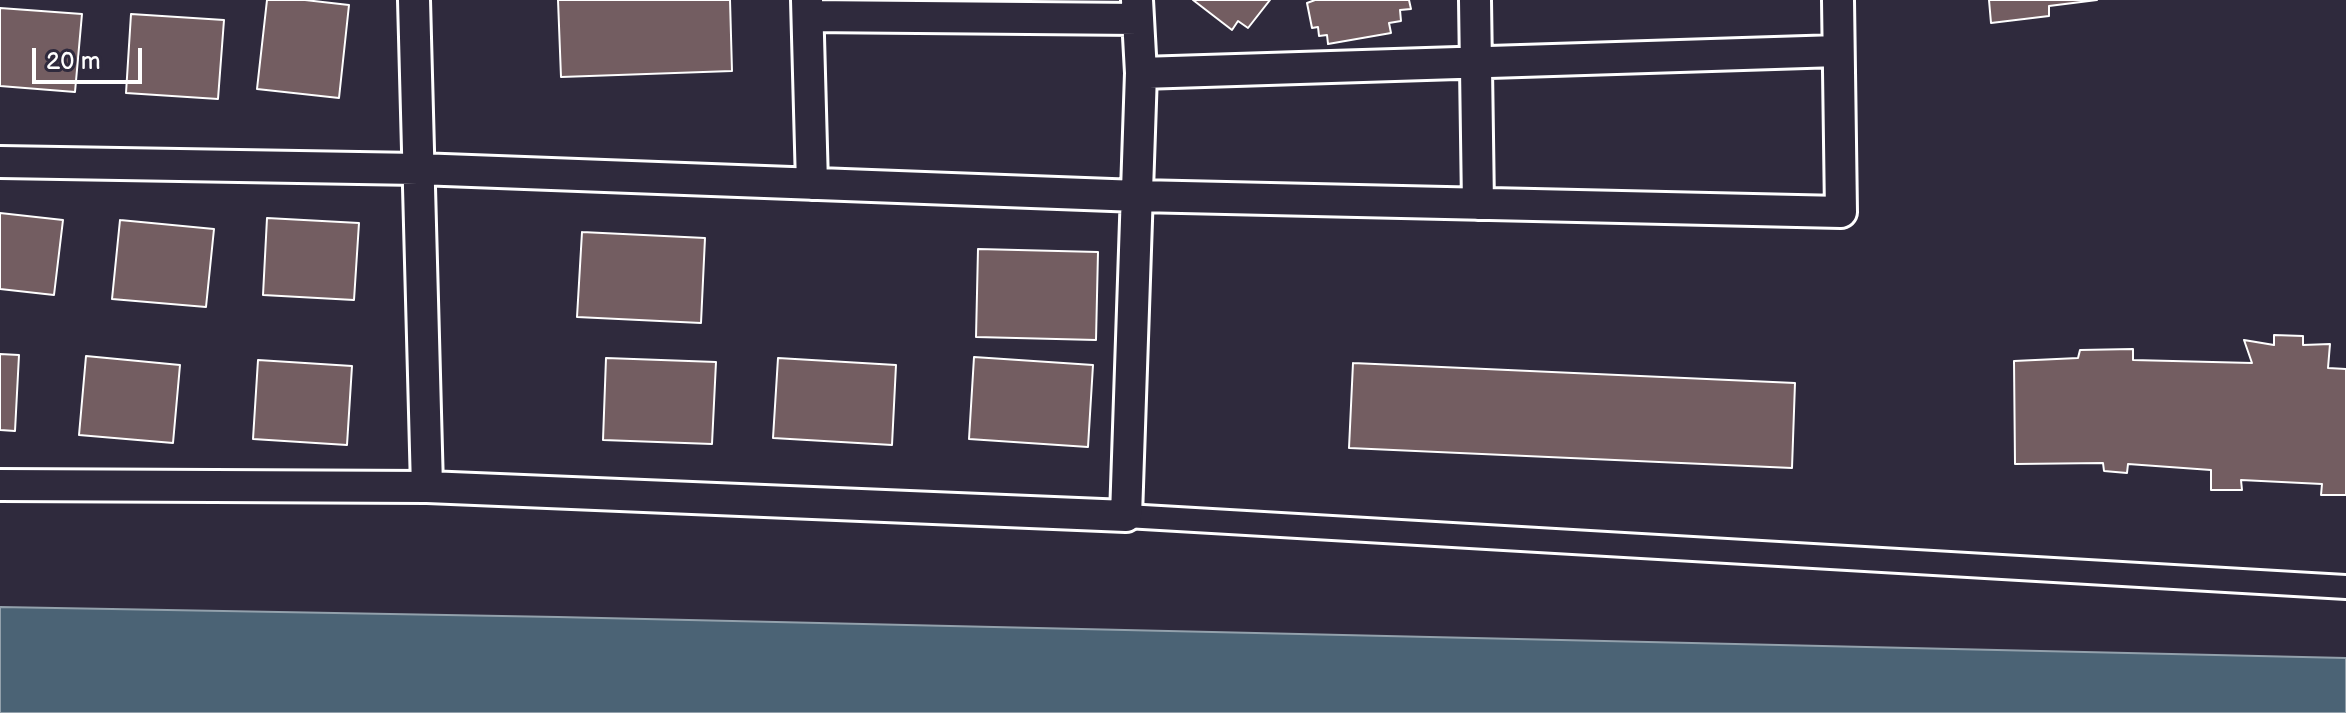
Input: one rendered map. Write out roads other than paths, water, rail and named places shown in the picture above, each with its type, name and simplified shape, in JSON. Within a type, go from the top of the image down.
[{"type":"street","points":[[414,0],[427,487]]},
{"type":"street","points":[[1475,0],[1478,204]]},
{"type":"street","points":[[0,162],[418,169],[1138,196],[1841,212],[1838,0]]},
{"type":"street","points":[[812,184],[807,8],[1137,9],[1141,73],[1126,516]]},
{"type":"street","points":[[1141,73],[1838,51]]},
{"type":"street","points":[[0,485],[427,487],[1126,516],[2346,587]]},
{"type":"water","points":[[0,607],[2346,658],[2346,713],[0,713]]}]
